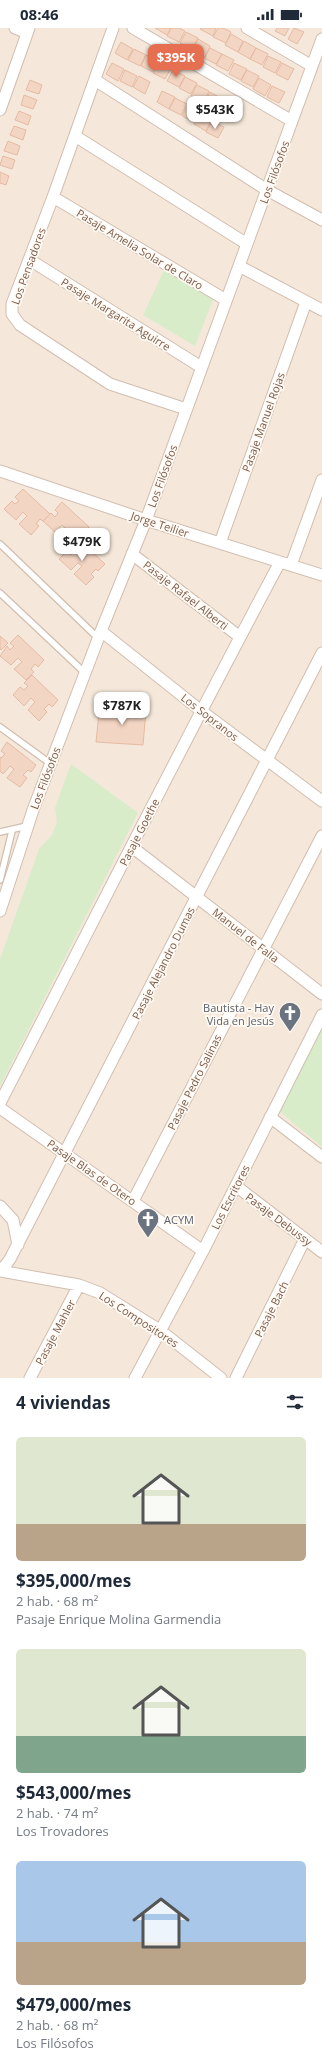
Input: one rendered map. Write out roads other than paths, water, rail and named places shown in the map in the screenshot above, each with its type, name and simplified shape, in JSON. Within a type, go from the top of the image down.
[{"type":"street","points":[[0,108],[28,30],[15,28]]},
{"type":"street","name":"Los Pensadores","points":[[113,28],[30,260],[12,304],[12,314],[20,325],[110,384],[186,409]]},
{"type":"street","points":[[133,28],[292,121]]},
{"type":"street","points":[[247,28],[312,66]]},
{"type":"street","name":"Los Filósofos","points":[[0,911],[28,826],[99,635],[146,520],[322,39]]},
{"type":"street","points":[[95,80],[267,190],[322,220]]},
{"type":"street","points":[[75,136],[247,244]]},
{"type":"street","name":"Pasaje Amelia Solar de Claro","points":[[53,197],[226,300]]},
{"type":"street","name":"Pasaje Margarita Aguirre","points":[[30,260],[201,367]]},
{"type":"street","points":[[239,266],[322,310]]},
{"type":"street","name":"Pasaje Manuel Rojas","points":[[220,543],[306,302]]},
{"type":"street","name":"Jorge Teilier","points":[[0,471],[146,520],[322,575]]},
{"type":"street","points":[[291,565],[322,480]]},
{"type":"street","name":"Pasaje Rafael Alberti","points":[[132,554],[240,637]]},
{"type":"street","name":"Pasaje Goethe","points":[[0,1102],[132,847],[200,710],[280,562]]},
{"type":"street","name":"Los Sopranos","points":[[99,635],[322,801]]},
{"type":"street","name":"Pasaje Alejandro Dumas","points":[[0,1271],[18,1246],[66,1155],[322,653]]},
{"type":"street","name":"Pasaje Pedro Salinas","points":[[133,1201],[322,836]]},
{"type":"street","name":"Manuel de Falla","points":[[132,847],[322,994]]},
{"type":"street","name":"Los Escritores","points":[[135,1378],[203,1251],[322,1015]]},
{"type":"street","name":"Pasaje Blas de Otero","points":[[0,1108],[203,1251]]},
{"type":"street","points":[[270,1117],[322,1157]]},
{"type":"street","name":"Pasaje Debussy","points":[[236,1186],[322,1252]]},
{"type":"street","points":[[0,1206],[14,1220],[18,1246]]},
{"type":"street","name":"Pasaje Bach","points":[[236,1378],[306,1239]]},
{"type":"street","name":"Los Compositores","points":[[0,1271],[79,1286],[100,1292],[161,1331],[221,1378]]},
{"type":"street","name":"Pasaje Mahler","points":[[30,1378],[79,1286]]},
{"type":"lane","points":[[0,544],[99,635]]},
{"type":"lane","points":[[0,593],[85,673]]},
{"type":"lane","points":[[0,727],[51,764]]},
{"type":"lane","points":[[0,832],[12,831],[28,826]]},
{"type":"lane","points":[[0,880],[12,831]]},
{"type":"place","name":"Bautista - Hay Vida en Jesús","points":[[290,1032]]},
{"type":"place","name":"ACYM","points":[[148,1238]]}]
